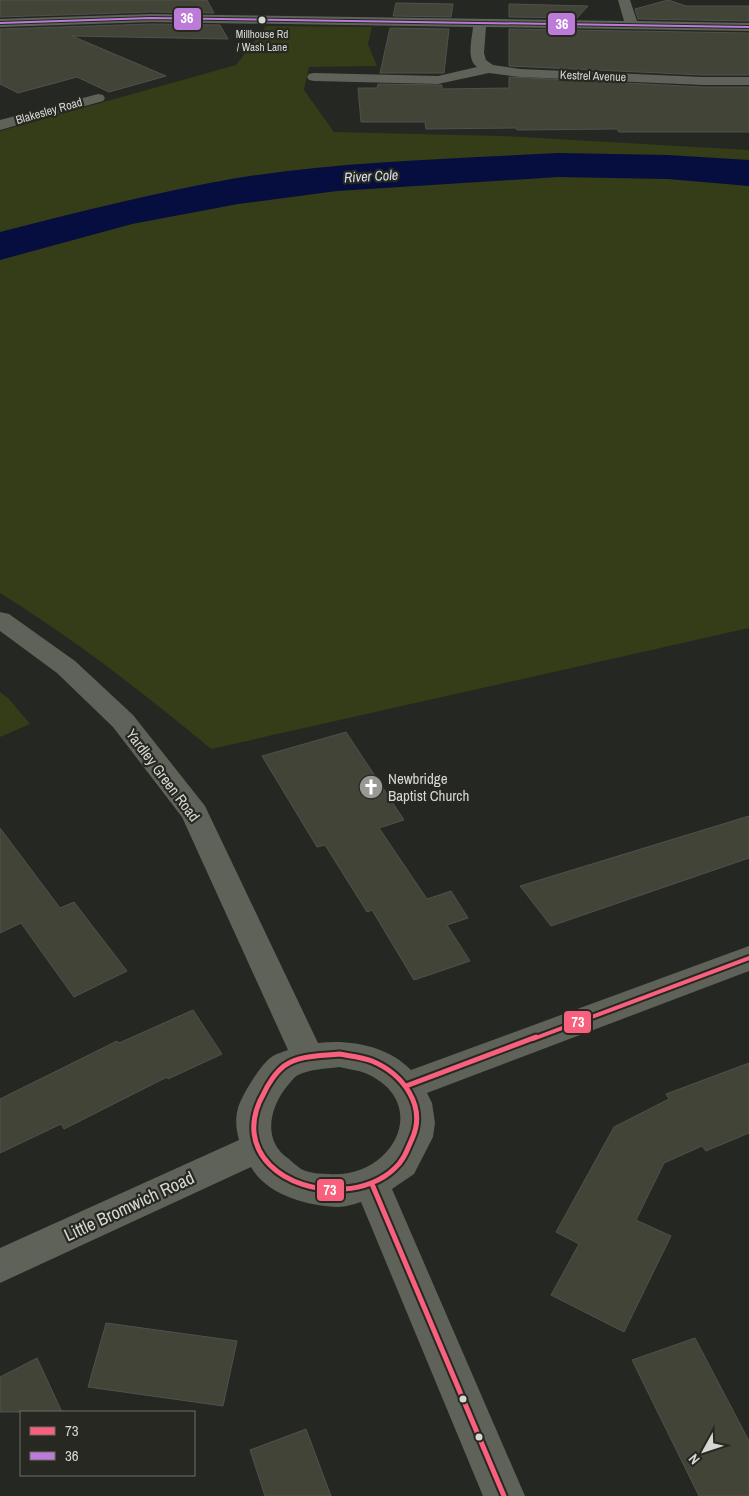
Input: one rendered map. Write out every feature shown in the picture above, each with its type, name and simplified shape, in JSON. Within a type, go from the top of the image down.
[{"type":"street","points":[[624,0],[632,26]]},
{"type":"street","points":[[0,14],[17,9]]},
{"type":"street","points":[[0,23],[74,13],[151,18],[749,27]]},
{"type":"street","points":[[480,23],[476,53],[480,62],[489,69]]},
{"type":"street","points":[[314,77],[438,80],[489,69]]},
{"type":"street","name":"Kestrel Avenue","points":[[489,69],[520,74],[749,81]]},
{"type":"street","name":"Blakesley Road","points":[[0,125],[98,98]]},
{"type":"street","name":"Yardley Green Road","points":[[0,619],[66,667],[122,721],[195,813],[308,1057]]},
{"type":"street","points":[[406,1086],[749,958]]},
{"type":"street","points":[[339,1054],[372,1061],[392,1072],[406,1086],[415,1103],[418,1123],[416,1138],[401,1163],[372,1184],[340,1191],[315,1189],[290,1181],[267,1162],[258,1147],[253,1127],[255,1108],[269,1083],[284,1066],[308,1057],[339,1054]]},
{"type":"street","name":"Little Bromwich Road","points":[[0,1266],[258,1147]]},
{"type":"street","points":[[372,1184],[504,1496]]},
{"type":"green space","points":[[266,26],[372,27],[368,44],[377,66],[309,67],[304,90],[334,132],[502,136],[749,150],[749,628],[211,749],[108,667],[0,593],[0,131],[236,65]]},
{"type":"green space","points":[[0,692],[9,699],[30,724],[0,737]]},
{"type":"building","points":[[0,0],[207,0],[214,13],[151,12],[0,17]]},
{"type":"building","points":[[668,0],[686,6],[749,6],[749,21],[638,19],[635,9]]},
{"type":"building","points":[[396,3],[453,4],[451,17],[393,16]]},
{"type":"building","points":[[509,4],[588,6],[577,18],[509,17]]},
{"type":"building","points":[[151,24],[220,25],[228,39],[72,36],[166,76],[109,92],[77,77],[18,93],[0,84],[0,29]]},
{"type":"building","points":[[390,28],[449,29],[444,73],[380,73]]},
{"type":"building","points":[[509,29],[749,33],[749,75],[703,75],[509,66]]},
{"type":"building","points":[[509,77],[703,87],[749,87],[749,132],[619,132],[617,129],[517,130],[516,128],[426,129],[425,122],[361,122],[358,88],[377,88],[378,84],[442,85],[442,89],[509,88]]},
{"type":"building","points":[[346,732],[404,820],[379,828],[427,899],[451,891],[468,918],[447,925],[470,961],[414,980],[372,910],[367,912],[325,845],[317,847],[262,756]]},
{"type":"building","points":[[749,816],[749,858],[551,926],[520,886]]},
{"type":"building","points":[[0,828],[60,908],[74,902],[127,971],[74,997],[21,923],[0,933]]},
{"type":"building","points":[[193,1010],[222,1054],[168,1079],[167,1077],[64,1129],[61,1124],[0,1153],[0,1099],[117,1041],[119,1043]]},
{"type":"building","points":[[749,1063],[749,1133],[706,1151],[702,1146],[664,1163],[636,1220],[671,1236],[624,1332],[551,1295],[579,1244],[556,1232],[614,1127],[669,1099],[666,1094]]},
{"type":"building","points":[[106,1323],[237,1341],[223,1406],[88,1387]]},
{"type":"building","points":[[695,1338],[749,1441],[749,1496],[699,1496],[632,1360]]},
{"type":"building","points":[[37,1358],[62,1411],[0,1412],[0,1377]]},
{"type":"building","points":[[306,1429],[331,1496],[265,1496],[250,1450]]},
{"type":"waterway","name":"River Cole","points":[[0,246],[128,212],[238,191],[337,178],[558,165],[668,167],[749,173]]},
{"type":"transit line","name":"36","points":[[0,23],[151,18],[749,27]]},
{"type":"transit line","name":"73","points":[[406,1086],[749,958]]},
{"type":"transit line","name":"73","points":[[339,1054],[372,1061],[397,1076],[406,1086],[416,1109],[414,1135],[401,1163],[378,1180],[348,1189],[316,1190],[289,1180],[262,1156],[254,1134],[256,1110],[267,1087],[284,1066],[304,1058],[339,1054]]},
{"type":"transit line","name":"73","points":[[372,1184],[504,1496]]},
{"type":"place","name":"Millhouse Rd / Wash Lane","points":[[262,20]]},
{"type":"place","name":"Newbridge Baptist Church","points":[[371,787]]}]
